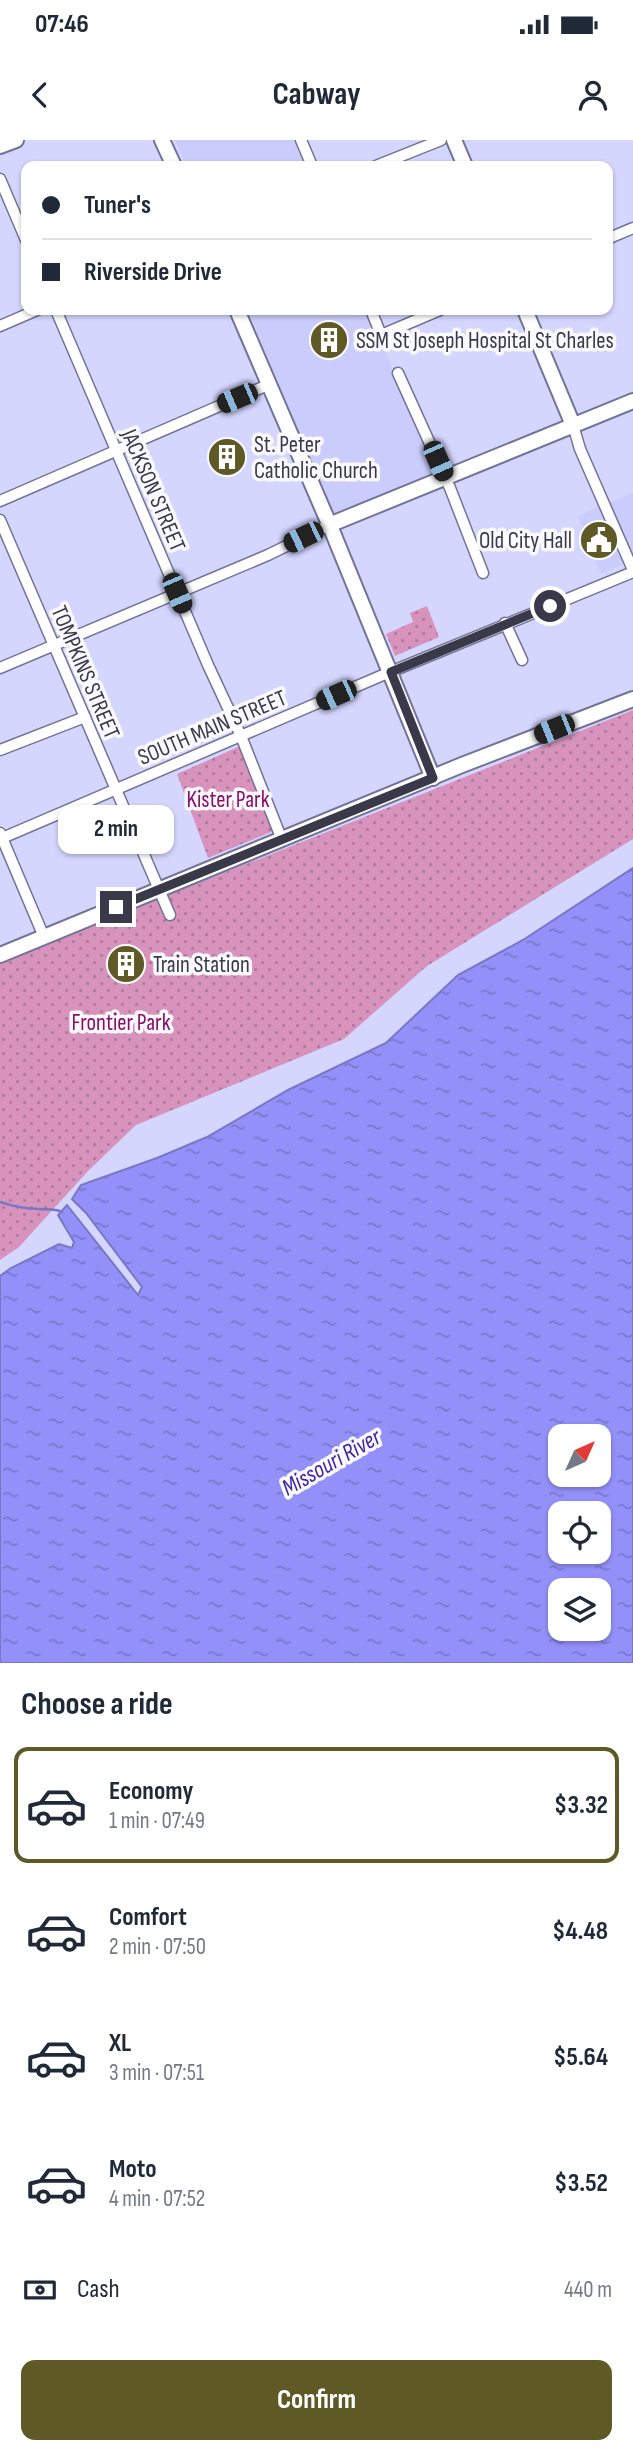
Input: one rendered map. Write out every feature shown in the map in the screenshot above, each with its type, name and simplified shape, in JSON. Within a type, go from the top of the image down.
[{"type":"street","points":[[0,146],[16,140]]},
{"type":"street","points":[[162,140],[172,161]]},
{"type":"street","points":[[301,140],[310,161]]},
{"type":"street","points":[[388,161],[441,140]]},
{"type":"street","points":[[454,140],[463,161]]},
{"type":"street","points":[[0,178],[21,228]]},
{"type":"street","points":[[613,237],[633,229]]},
{"type":"street","points":[[0,326],[25,315]]},
{"type":"street","name":"JACKSON STREET","points":[[58,315],[241,736],[282,840]]},
{"type":"street","points":[[239,315],[391,672],[433,778]]},
{"type":"street","points":[[373,315],[381,335],[428,315]]},
{"type":"street","points":[[527,315],[573,425],[580,449],[633,571]]},
{"type":"street","points":[[398,373],[445,478],[483,573]]},
{"type":"street","points":[[0,501],[270,384]]},
{"type":"street","points":[[0,668],[268,555],[329,525],[633,401]]},
{"type":"street","name":"TOMPKINS STREET","points":[[0,520],[170,915]]},
{"type":"street","name":"SOUTH MAIN STREET","points":[[1,836],[633,571]]},
{"type":"street","points":[[505,624],[522,660]]},
{"type":"street","points":[[0,955],[633,699]]},
{"type":"street","points":[[0,750],[85,718]]},
{"type":"street","points":[[1,836],[44,937]]},
{"type":"shaded area","points":[[175,140],[295,140],[304,161],[184,161]]},
{"type":"shaded area","points":[[250,315],[369,315],[437,472],[334,516]]},
{"type":"shaded area","points":[[633,493],[633,560],[601,574],[578,516]]},
{"type":"green space","points":[[427,606],[439,637],[395,656],[386,634],[413,622],[410,613]]},
{"type":"green space","name":"Frontier Park","points":[[633,710],[633,839],[427,966],[344,1039],[136,1125],[88,1171],[19,1247],[0,1260],[0,962]]},
{"type":"green space","name":"Kister Park","points":[[247,743],[283,827],[208,858],[177,774]]},
{"type":"water","name":"Missouri River","points":[[633,868],[633,1663],[0,1663],[0,1276],[59,1244],[72,1248],[74,1242],[58,1215],[67,1205],[138,1295],[142,1287],[86,1213],[72,1199],[81,1185],[207,1137],[288,1090],[386,1043],[458,975],[523,940]]},
{"type":"waterway","points":[[0,1202],[24,1208],[62,1212]]},
{"type":"place","name":"SSM St Joseph Hospital St Charles","points":[[329,340]]},
{"type":"place","name":"St. Peter Catholic Church","points":[[227,457]]},
{"type":"place","name":"Old City Hall","points":[[599,540]]},
{"type":"place","name":"Train Station","points":[[126,964]]},
{"type":"route","points":[[116,907],[433,778],[391,672],[550,606]]}]
